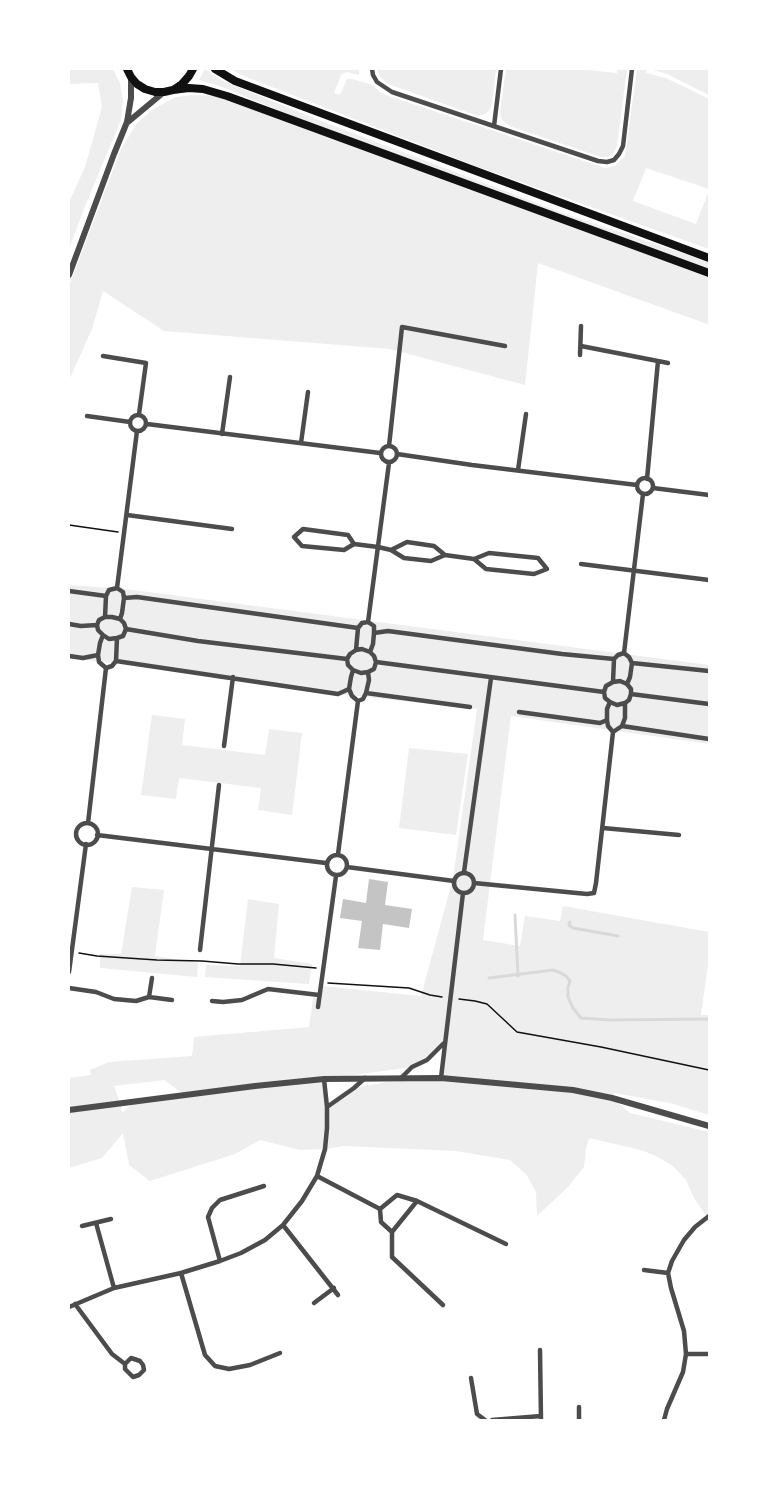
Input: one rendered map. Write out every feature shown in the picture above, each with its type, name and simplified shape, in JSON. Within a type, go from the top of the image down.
[{"type":"main road","points":[[173,90],[183,84],[193,69]]},
{"type":"main road","points":[[215,69],[235,81],[709,258]]},
{"type":"main road","points":[[129,73],[137,84],[155,92],[189,88],[203,89],[227,96],[709,273]]},
{"type":"street","points":[[372,69],[377,82],[392,92],[598,161],[607,162],[614,160],[620,154],[632,69]]},
{"type":"street","points":[[494,126],[501,69]]},
{"type":"street","points":[[69,275],[128,122],[131,98],[129,73]]},
{"type":"street","points":[[128,122],[164,92]]},
{"type":"street","points":[[580,355],[581,326]]},
{"type":"street","points":[[389,446],[402,327],[505,346]]},
{"type":"street","points":[[581,346],[668,363]]},
{"type":"street","points":[[103,356],[146,363],[139,414]]},
{"type":"street","points":[[647,478],[658,361]]},
{"type":"street","points":[[222,434],[230,377]]},
{"type":"street","points":[[301,444],[308,392]]},
{"type":"street","points":[[137,431],[131,427],[132,417],[139,414],[144,416],[147,424]]},
{"type":"street","points":[[518,470],[526,414]]},
{"type":"street","points":[[87,416],[130,422]]},
{"type":"street","points":[[147,424],[380,453]]},
{"type":"street","points":[[137,431],[142,430],[147,424]]},
{"type":"street","points":[[117,588],[137,431]]},
{"type":"street","points":[[389,446],[394,447],[397,454],[396,459],[389,463],[382,460],[380,453],[382,448],[389,446]]},
{"type":"street","points":[[397,454],[637,485]]},
{"type":"street","points":[[368,622],[389,463]]},
{"type":"street","points":[[647,478],[640,480],[637,485],[638,491],[643,494],[650,493],[653,489]]},
{"type":"street","points":[[647,478],[652,482],[653,489]]},
{"type":"street","points":[[653,489],[709,495]]},
{"type":"street","points":[[624,654],[643,494]]},
{"type":"street","points":[[127,515],[232,529]]},
{"type":"street","points":[[354,544],[348,535],[303,529],[294,537],[302,546],[344,550],[354,544],[391,550],[404,558],[430,561],[445,555],[474,559],[489,553],[538,558],[547,569],[534,574],[486,569],[474,559]]},
{"type":"street","points":[[391,550],[407,542],[434,546],[445,555]]},
{"type":"street","points":[[581,564],[709,580]]},
{"type":"street","points":[[105,617],[106,596],[109,590],[117,588],[123,592],[124,598],[120,619]]},
{"type":"street","points":[[69,591],[106,596]]},
{"type":"street","points":[[124,598],[137,597],[358,628]]},
{"type":"street","points":[[105,617],[120,619],[124,623],[126,630],[123,636],[109,639],[103,636],[97,625],[99,620],[105,617]]},
{"type":"street","points":[[356,650],[358,628],[362,623],[368,622],[374,626],[370,652]]},
{"type":"street","points":[[69,624],[97,625]]},
{"type":"street","points":[[126,630],[347,659]]},
{"type":"street","points":[[374,633],[388,631],[614,659]]},
{"type":"street","points":[[103,636],[98,655],[99,662],[106,668]]},
{"type":"street","points":[[106,668],[112,666],[116,661],[117,638]]},
{"type":"street","points":[[362,649],[374,656],[376,662],[374,669],[361,673],[348,665],[347,659],[356,650],[362,649]]},
{"type":"street","points":[[613,682],[614,659],[624,654],[632,663],[627,684]]},
{"type":"street","points":[[69,656],[83,658],[98,655]]},
{"type":"street","points":[[116,661],[338,694],[350,689]]},
{"type":"street","points":[[376,662],[604,692]]},
{"type":"street","points":[[632,663],[709,671]]},
{"type":"street","points":[[88,823],[106,668]]},
{"type":"street","points":[[353,670],[350,689],[352,696],[358,701]]},
{"type":"street","points":[[358,701],[363,699],[366,693],[368,672]]},
{"type":"street","points":[[224,746],[233,677]]},
{"type":"street","points":[[464,872],[491,678]]},
{"type":"street","points":[[620,681],[631,689],[629,700],[625,703],[617,705],[605,698],[606,686],[613,682],[620,681]]},
{"type":"street","points":[[366,693],[470,707]]},
{"type":"street","points":[[631,694],[709,704]]},
{"type":"street","points":[[338,854],[358,701]]},
{"type":"street","points":[[474,883],[594,893],[613,732],[607,720],[610,702]]},
{"type":"street","points":[[613,732],[622,726],[625,718],[625,703]]},
{"type":"street","points":[[519,712],[600,723],[607,720]]},
{"type":"street","points":[[622,726],[709,739]]},
{"type":"street","points":[[200,950],[219,785]]},
{"type":"street","points":[[88,823],[96,829],[97,836],[92,843],[86,844],[77,839],[76,832],[79,826],[88,823]]},
{"type":"street","points":[[603,828],[679,835]]},
{"type":"street","points":[[69,831],[76,832]]},
{"type":"street","points":[[97,836],[326,863]]},
{"type":"street","points":[[69,972],[86,844]]},
{"type":"street","points":[[336,876],[328,871],[326,863],[330,857],[338,854]]},
{"type":"street","points":[[336,876],[344,872],[347,867],[345,859],[338,854]]},
{"type":"street","points":[[347,867],[454,881]]},
{"type":"street","points":[[463,893],[456,889],[454,881],[464,872]]},
{"type":"street","points":[[463,893],[471,890],[474,883],[471,876],[464,872]]},
{"type":"street","points":[[318,1007],[336,876]]},
{"type":"street","points":[[441,1078],[463,893]]},
{"type":"street","points":[[149,997],[152,978]]},
{"type":"street","points":[[69,988],[96,992],[114,999],[136,1001],[149,997],[172,1000]]},
{"type":"street","points":[[212,1001],[242,1000],[268,989],[319,995]]},
{"type":"street","points":[[401,1078],[412,1067],[427,1060],[444,1044]]},
{"type":"street","points":[[327,1107],[365,1078]]},
{"type":"street","points":[[69,1110],[324,1079],[441,1078],[573,1090],[612,1098],[709,1125]]},
{"type":"street","points":[[69,1307],[114,1288],[220,1262],[265,1240],[283,1225],[302,1201],[317,1176],[326,1145],[327,1107],[324,1079]]},
{"type":"street","points":[[317,1176],[380,1209]]},
{"type":"street","points":[[220,1262],[208,1217],[212,1208],[220,1200],[264,1186]]},
{"type":"street","points":[[380,1209],[397,1195],[417,1201],[506,1244]]},
{"type":"street","points":[[417,1201],[392,1232],[392,1257],[443,1305]]},
{"type":"street","points":[[380,1209],[381,1222],[392,1232]]},
{"type":"street","points":[[664,1420],[683,1372],[686,1354],[684,1331],[670,1288],[668,1273],[684,1240],[709,1216]]},
{"type":"street","points":[[82,1226],[111,1219]]},
{"type":"street","points":[[96,1223],[114,1288]]},
{"type":"street","points":[[283,1225],[338,1295]]},
{"type":"street","points":[[644,1270],[668,1273]]},
{"type":"street","points":[[181,1273],[206,1354],[215,1366],[230,1369],[250,1365],[280,1353]]},
{"type":"street","points":[[314,1303],[334,1288]]},
{"type":"street","points":[[75,1304],[112,1354],[125,1364],[125,1369],[133,1377],[144,1370],[140,1360],[135,1358],[131,1358],[125,1364]]},
{"type":"street","points":[[492,1420],[541,1418],[540,1350]]},
{"type":"street","points":[[686,1354],[709,1354]]},
{"type":"street","points":[[471,1378],[477,1414],[485,1420]]},
{"type":"street","points":[[579,1407],[579,1420]]},
{"type":"path","points":[[69,525],[125,533]]},
{"type":"path","points":[[72,952],[97,956],[322,968]]},
{"type":"path","points":[[321,982],[409,988],[430,996],[441,997]]},
{"type":"path","points":[[452,998],[487,1004],[517,1032],[709,1070]]},
{"type":"shaded area","points":[[69,69],[113,69],[120,83],[123,101],[121,120],[69,249],[69,202],[85,167],[102,107],[98,83],[69,84]]},
{"type":"shaded area","points":[[205,69],[221,80],[321,121],[566,214],[709,262],[709,269],[337,134],[199,80]]},
{"type":"shaded area","points":[[230,69],[359,69],[359,75],[346,72],[341,75],[334,93],[340,95],[347,79],[352,79],[373,85],[386,95],[605,168],[615,166],[625,156],[637,69],[647,69],[646,73],[666,78],[709,99],[709,189],[646,168],[633,201],[696,224],[709,190],[709,249],[476,166]]},
{"type":"shaded area","points":[[377,69],[496,69],[492,105],[488,112],[478,116],[388,84],[380,77]]},
{"type":"shaded area","points":[[506,69],[578,69],[617,73],[617,70],[608,69],[627,69],[617,146],[613,154],[601,157],[505,123],[500,111]]},
{"type":"shaded area","points":[[649,69],[709,69],[709,95],[667,74]]},
{"type":"shaded area","points":[[227,96],[709,273],[709,326],[538,263],[525,385],[390,349],[164,331],[103,291],[92,329],[69,385],[69,286],[121,149],[137,123],[153,109],[176,97]]},
{"type":"shaded area","points":[[69,585],[125,589],[709,665],[709,744],[511,716],[483,940],[520,946],[525,916],[560,921],[563,906],[709,932],[709,958],[701,1015],[709,1015],[709,1115],[670,1103],[614,1093],[612,1098],[630,1113],[709,1132],[709,1216],[707,1217],[694,1198],[686,1180],[673,1166],[641,1150],[589,1138],[584,1167],[568,1187],[537,1216],[536,1192],[526,1174],[510,1160],[456,1151],[344,1146],[300,1150],[260,1140],[235,1154],[150,1181],[129,1165],[123,1133],[102,1158],[69,1168],[69,1078],[91,1075],[90,1070],[109,1062],[192,1056],[194,1037],[309,1027],[313,998],[319,995],[322,986],[421,996],[453,878],[477,709],[338,694],[233,677],[69,658]],"holes":[[[444,1045],[441,1078],[387,1082],[354,1088],[327,1107],[325,1079],[412,1067],[427,1060]],[[164,1080],[185,1095],[134,1102],[122,1113],[114,1086]]]},
{"type":"shaded area","points":[[152,715],[185,719],[182,745],[265,755],[269,729],[302,733],[292,815],[258,810],[261,788],[179,778],[176,799],[141,795]]},
{"type":"shaded area","points":[[409,748],[468,754],[456,835],[399,828]]},
{"type":"shaded area","points":[[132,887],[164,890],[155,956],[198,963],[197,977],[100,968],[100,954],[121,954]]},
{"type":"shaded area","points":[[248,899],[279,904],[274,958],[312,964],[309,984],[205,977],[206,965],[240,966]]},
{"type":"building","points":[[369,879],[388,882],[385,905],[412,909],[409,928],[383,924],[380,950],[358,948],[362,921],[340,918],[343,899],[366,903]]},
{"type":"waterway","points":[[515,915],[518,976]]},
{"type":"waterway","points":[[570,922],[569,925],[573,928],[618,936]]},
{"type":"waterway","points":[[489,978],[553,970],[561,973],[570,981],[568,997],[581,1018],[709,1019]]}]
